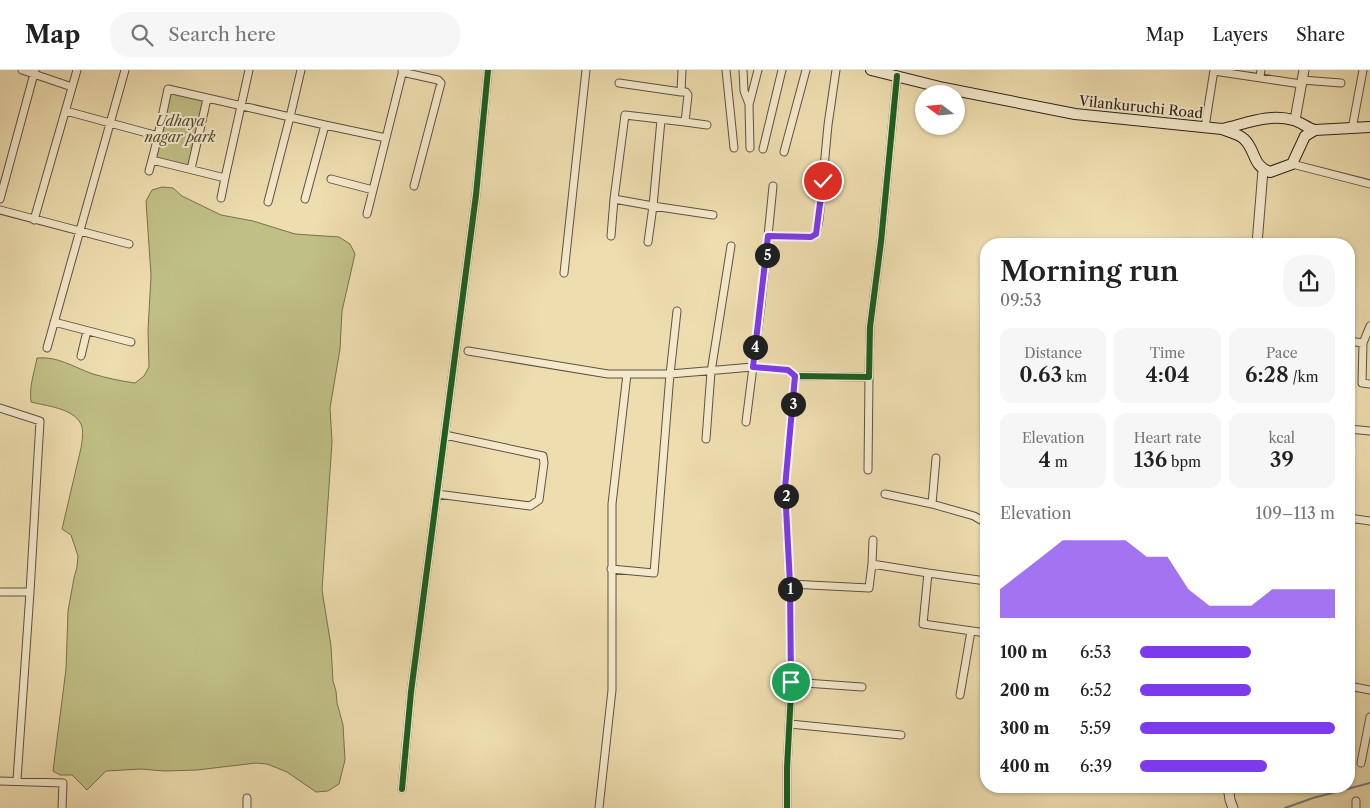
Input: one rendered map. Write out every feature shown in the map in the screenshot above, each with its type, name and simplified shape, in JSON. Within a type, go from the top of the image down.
[{"type":"main road","name":"Vilankuruchi Road","points":[[871,70],[944,88],[1075,114],[1222,129],[1243,137],[1250,146],[1256,162],[1263,170]]},
{"type":"main road","points":[[1222,129],[1259,119],[1280,118],[1295,120],[1307,128],[1315,130],[1370,128]]},
{"type":"main road","points":[[1263,170],[1270,172],[1292,164],[1305,136],[1315,130]]},
{"type":"street","points":[[22,70],[35,72],[72,87]]},
{"type":"street","points":[[34,220],[77,70]]},
{"type":"street","points":[[47,348],[125,70]]},
{"type":"street","points":[[221,198],[249,70]]},
{"type":"street","points":[[268,202],[301,70]]},
{"type":"street","points":[[402,789],[411,692],[476,196],[488,70]]},
{"type":"street","points":[[564,273],[586,70]]},
{"type":"street","points":[[681,92],[682,70]]},
{"type":"street","points":[[726,70],[734,148]]},
{"type":"street","points":[[743,70],[744,91],[749,105]]},
{"type":"street","points":[[750,148],[749,105],[758,70]]},
{"type":"street","points":[[763,149],[782,70]]},
{"type":"street","points":[[784,152],[806,70]]},
{"type":"street","points":[[768,236],[811,237],[816,234],[836,70]]},
{"type":"street","points":[[1205,127],[1214,70],[1261,74],[1301,82],[1341,83]]},
{"type":"street","points":[[1295,120],[1304,70]]},
{"type":"street","points":[[1352,129],[1363,70]]},
{"type":"street","points":[[367,214],[402,71],[438,80],[440,83],[414,186]]},
{"type":"street","points":[[0,199],[35,72]]},
{"type":"street","points":[[868,470],[870,327],[882,234],[897,76]]},
{"type":"street","points":[[619,83],[686,92],[688,95],[685,122]]},
{"type":"street","points":[[149,172],[168,89],[386,138]]},
{"type":"street","points":[[191,169],[208,99]]},
{"type":"street","points":[[66,111],[158,136]]},
{"type":"street","points":[[611,236],[614,199],[626,115],[707,125]]},
{"type":"street","points":[[648,242],[661,120]]},
{"type":"street","points":[[306,199],[324,125]]},
{"type":"street","points":[[152,160],[225,178]]},
{"type":"street","points":[[1292,164],[1370,184]]},
{"type":"street","points":[[1257,238],[1263,170]]},
{"type":"street","points":[[331,179],[373,190]]},
{"type":"street","points":[[746,422],[773,186]]},
{"type":"street","points":[[614,199],[714,215]]},
{"type":"street","points":[[0,210],[129,244]]},
{"type":"street","points":[[706,439],[711,372],[731,246]]},
{"type":"street","points":[[611,569],[654,573],[677,311]]},
{"type":"street","points":[[54,322],[130,342]]},
{"type":"street","points":[[1370,326],[1363,343],[1362,383],[1370,384]]},
{"type":"street","points":[[81,356],[87,331]]},
{"type":"street","points":[[1355,342],[1363,343]]},
{"type":"street","points":[[468,351],[608,374],[670,374],[753,367],[788,370],[795,376],[869,377]]},
{"type":"street","points":[[599,808],[612,690],[612,504],[627,374]]},
{"type":"street","points":[[787,808],[791,682],[790,584],[785,488],[795,376]]},
{"type":"street","points":[[0,408],[40,421],[17,780]]},
{"type":"street","points":[[1355,430],[1370,431]]},
{"type":"street","points":[[437,494],[530,506],[539,500],[544,463],[543,456],[445,435]]},
{"type":"street","points":[[932,504],[936,458]]},
{"type":"street","points":[[885,494],[932,504],[980,520]]},
{"type":"street","points":[[1355,519],[1370,521]]},
{"type":"street","points":[[790,584],[869,588],[873,540]]},
{"type":"street","points":[[872,564],[980,580]]},
{"type":"street","points":[[928,573],[923,624],[980,632]]},
{"type":"street","points":[[0,592],[30,592]]},
{"type":"street","points":[[960,695],[971,631]]},
{"type":"street","points":[[791,682],[862,687]]},
{"type":"street","points":[[1355,687],[1370,690]]},
{"type":"street","points":[[1361,763],[1370,717]]},
{"type":"street","points":[[790,724],[901,735]]},
{"type":"street","points":[[0,781],[17,780],[63,783],[62,808]]},
{"type":"street","points":[[1229,793],[1233,808]]},
{"type":"street","points":[[247,798],[247,808]]},
{"type":"green space","name":"Udhaya nagar park","points":[[171,91],[205,100],[189,167],[156,158]]},
{"type":"green space","points":[[162,187],[173,188],[182,196],[221,215],[253,221],[295,234],[339,237],[350,244],[355,254],[342,311],[340,349],[330,408],[332,442],[322,590],[331,646],[333,681],[343,725],[345,760],[339,784],[328,791],[316,792],[287,772],[267,764],[256,763],[197,770],[164,771],[141,769],[106,771],[87,790],[72,775],[60,775],[53,771],[66,669],[68,611],[78,556],[71,535],[62,529],[83,433],[81,424],[72,414],[59,408],[31,402],[32,380],[37,358],[59,360],[93,374],[135,383],[144,376],[149,367],[148,331],[151,275],[146,201],[152,190]]},
{"type":"waterway","points":[[1355,787],[1370,783]]},
{"type":"waterway","points":[[1285,808],[1332,793]]},
{"type":"cycle path","points":[[402,789],[411,692],[476,195],[488,70]]},
{"type":"cycle path","points":[[787,808],[791,692],[791,621],[785,488],[795,376],[869,377],[870,327],[881,242],[897,76]]},
{"type":"route","points":[[791,682],[790,584],[785,488],[795,376],[788,370],[753,367],[768,236],[811,237],[816,234],[823,181]]}]
